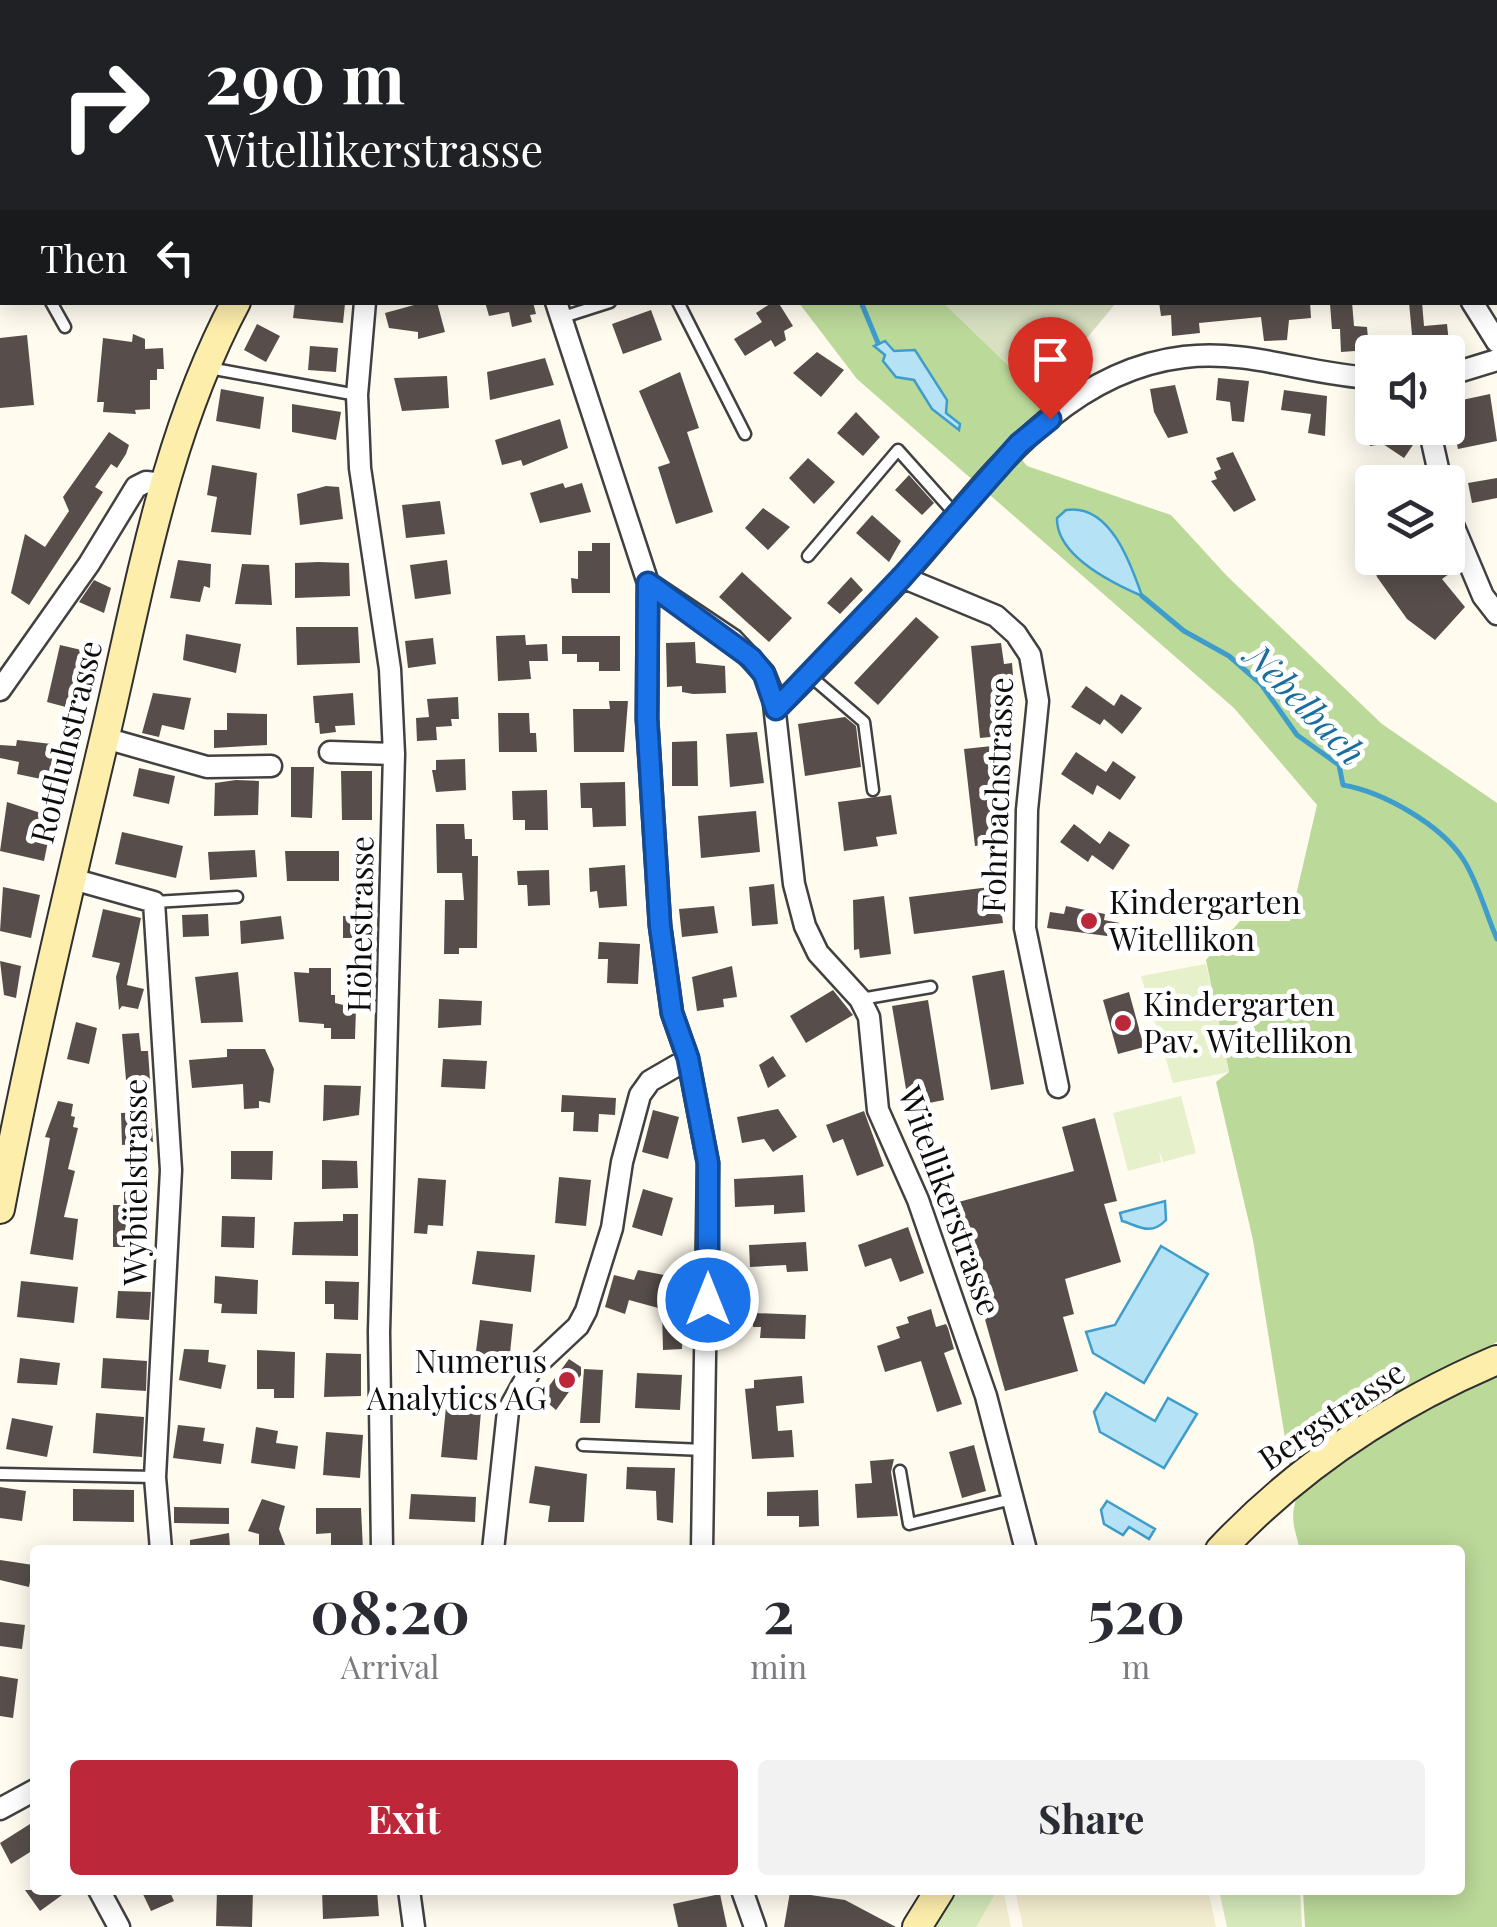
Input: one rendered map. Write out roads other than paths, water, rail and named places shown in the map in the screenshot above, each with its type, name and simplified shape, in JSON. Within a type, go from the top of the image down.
[{"type":"main road","name":"Rotfluhstrasse","points":[[0,1209],[69,878],[164,484],[203,367],[234,305]]},
{"type":"main road","name":"Bergstrasse","points":[[1225,1545],[1268,1502],[1332,1452],[1442,1384],[1497,1360]]},
{"type":"main road","points":[[917,1927],[937,1895]]},
{"type":"street","name":"Höhestrasse","points":[[364,305],[357,395],[360,468],[390,668],[394,754],[379,1332],[382,1545]]},
{"type":"street","points":[[1474,305],[1497,342]]},
{"type":"street","points":[[558,310],[648,583],[647,719],[660,926],[672,1013],[688,1058],[708,1163],[702,1545]]},
{"type":"street","points":[[776,709],[902,577],[1019,444],[1080,394],[1138,366],[1181,357],[1225,355],[1355,375]]},
{"type":"street","points":[[1465,369],[1497,360]]},
{"type":"street","points":[[0,690],[89,564],[136,487],[146,482],[164,484]]},
{"type":"street","points":[[1465,554],[1482,596],[1497,614]]},
{"type":"street","name":"Fohrbachstrasse","points":[[902,577],[996,616],[1016,634],[1030,655],[1038,701],[1028,810],[1025,928],[1058,1088]]},
{"type":"street","name":"Witellikerstrasse","points":[[648,583],[751,658],[764,674],[776,709],[794,884],[805,926],[818,952],[860,999],[874,1039],[878,1110],[918,1200],[969,1346],[1025,1545]]},
{"type":"street","points":[[105,738],[207,767],[271,766]]},
{"type":"street","points":[[330,752],[394,754]]},
{"type":"street","points":[[69,878],[154,902]]},
{"type":"street","name":"Wybüelstrasse","points":[[154,902],[171,1170],[167,1315],[154,1477],[160,1545]]},
{"type":"street","points":[[493,1545],[508,1411],[530,1371],[578,1326],[586,1310],[612,1228],[622,1162],[640,1095],[650,1081],[688,1058]]},
{"type":"street","points":[[0,1809],[30,1801]]},
{"type":"street","points":[[102,1895],[119,1927]]},
{"type":"street","points":[[409,1895],[414,1927]]},
{"type":"street","points":[[744,1895],[755,1927]]},
{"type":"lane","points":[[54,305],[65,327]]},
{"type":"lane","points":[[558,310],[590,305]]},
{"type":"lane","points":[[680,305],[745,434]]},
{"type":"lane","points":[[203,367],[357,395]]},
{"type":"lane","points":[[808,556],[898,450],[957,515]]},
{"type":"lane","points":[[810,676],[864,722],[873,790]]},
{"type":"lane","points":[[154,902],[237,897]]},
{"type":"lane","points":[[860,999],[931,986]]},
{"type":"lane","points":[[583,1444],[704,1450]]},
{"type":"lane","points":[[900,1471],[909,1524],[1012,1500]]},
{"type":"lane","points":[[0,1474],[154,1477]]},
{"type":"water","points":[[885,341],[894,351],[915,350],[947,400],[946,413],[960,424],[959,430],[932,409],[914,380],[896,377],[883,361],[885,355],[874,346]]},
{"type":"water","points":[[1066,510],[1081,510],[1106,526],[1125,553],[1142,596],[1102,576],[1076,556],[1059,532],[1057,518]]},
{"type":"water","points":[[1165,1201],[1166,1220],[1154,1228],[1122,1221],[1120,1213]]},
{"type":"water","points":[[1161,1246],[1208,1274],[1144,1383],[1093,1353],[1086,1332],[1115,1325]]},
{"type":"water","points":[[1106,1393],[1155,1421],[1168,1398],[1197,1414],[1164,1468],[1100,1432],[1094,1412]]},
{"type":"water","points":[[1107,1501],[1155,1529],[1149,1539],[1129,1527],[1123,1535],[1104,1524],[1101,1510]]},
{"type":"waterway","name":"Nebelbach","points":[[862,305],[878,343]]},
{"type":"waterway","name":"Nebelbach","points":[[1142,596],[1184,631],[1229,656],[1261,684],[1297,735],[1339,765],[1343,785],[1392,802],[1425,822],[1453,846],[1468,868],[1497,939]]},
{"type":"place","name":"Kindergarten Witellikon","points":[[1089,921]]},
{"type":"place","name":"Kindergarten Pav. Witellikon","points":[[1123,1023]]},
{"type":"place","name":"Numerus Analytics AG","points":[[567,1380]]}]
